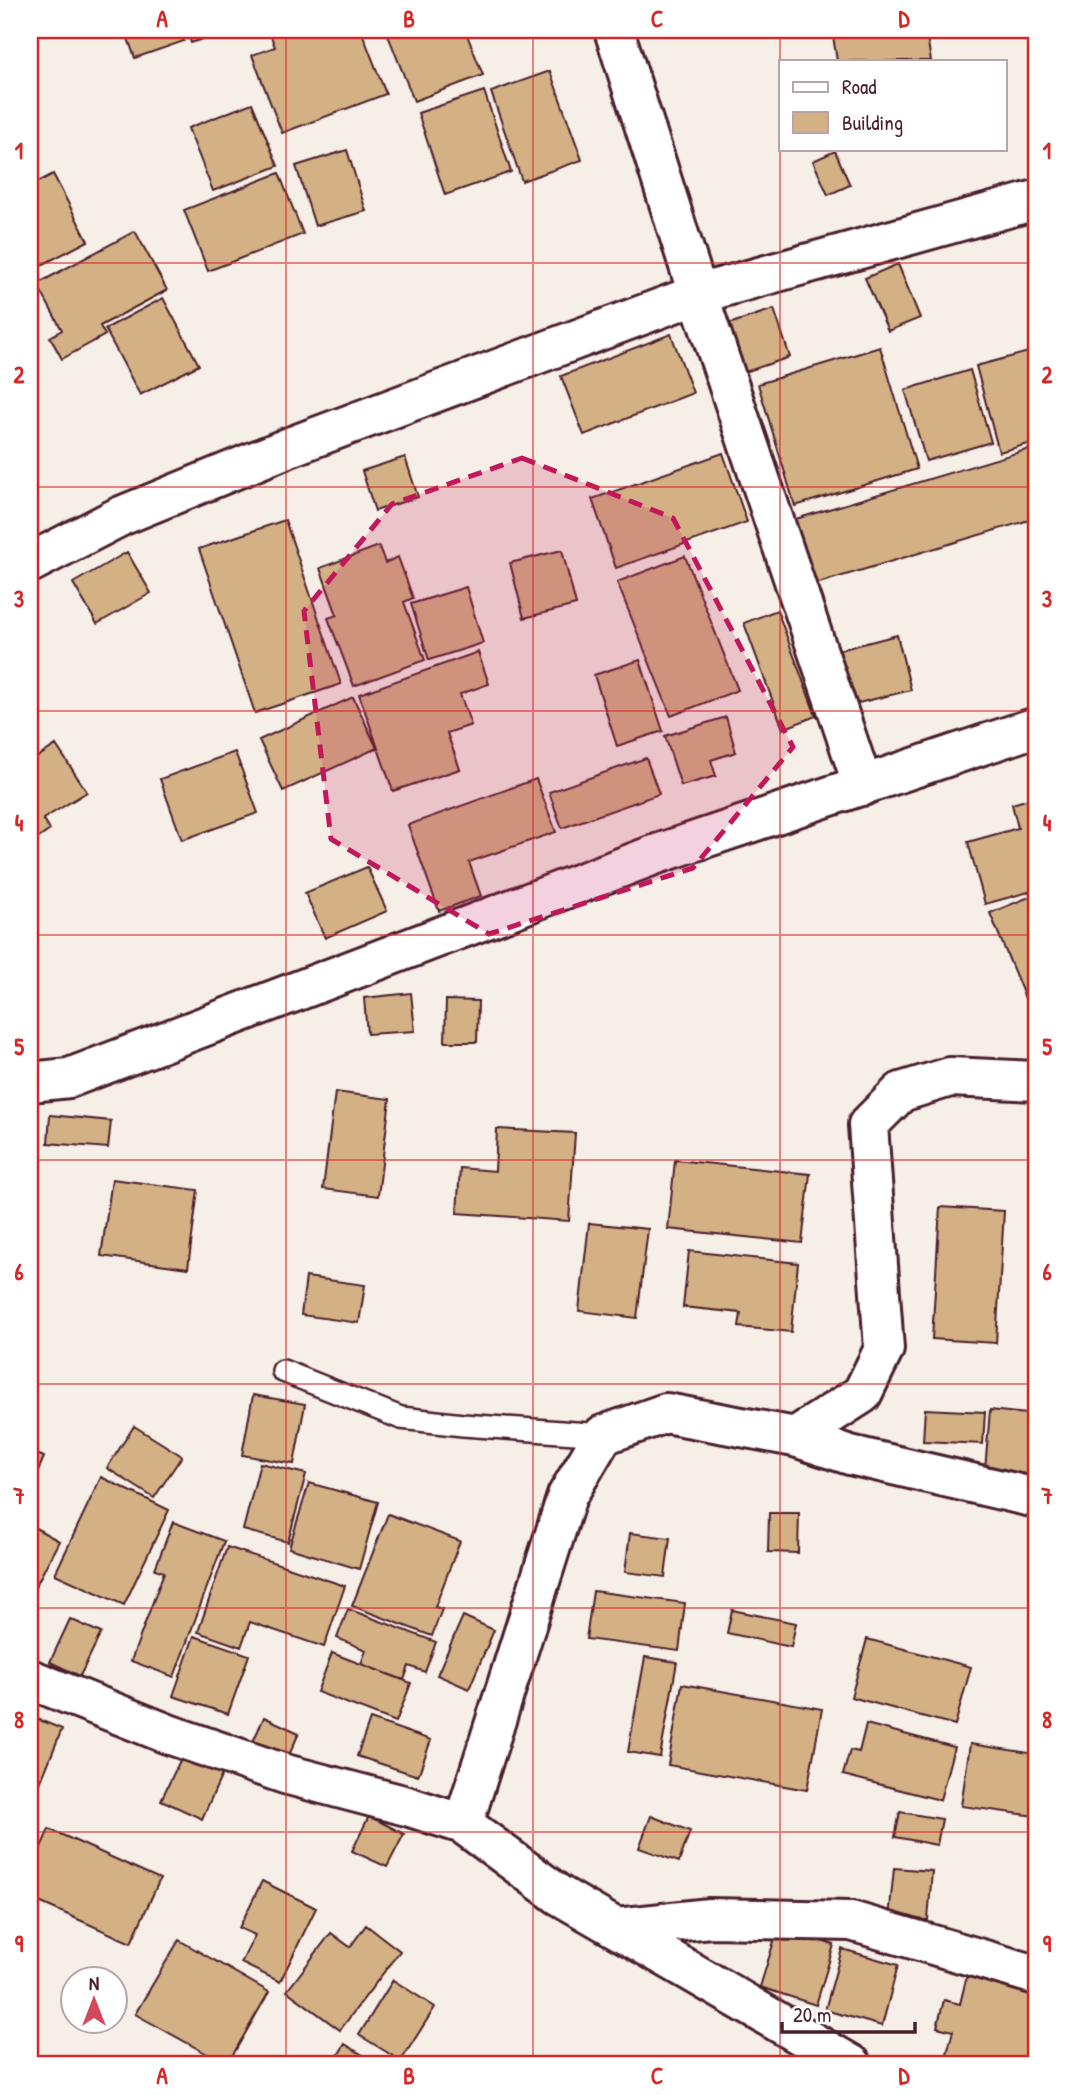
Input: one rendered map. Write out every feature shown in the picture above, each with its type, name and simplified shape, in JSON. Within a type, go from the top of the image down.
[{"type":"street","points":[[614,30],[698,294],[863,786]]},
{"type":"street","points":[[30,563],[121,516],[292,446],[698,294],[1036,200]]},
{"type":"street","points":[[30,1082],[69,1078],[654,855],[1036,727]]},
{"type":"street","points":[[795,1437],[862,1394],[884,1349],[868,1125],[901,1093],[950,1077],[1036,1082]]},
{"type":"street","points":[[463,1824],[567,1496],[603,1435],[666,1413],[795,1437],[850,1455],[1036,1498]]},
{"type":"street","points":[[30,1679],[168,1734],[285,1774],[407,1806],[463,1824],[559,1895],[852,2065]]},
{"type":"street","points":[[616,1928],[710,1918],[851,1921],[1036,1975]]},
{"type":"lane","points":[[284,1371],[401,1418],[603,1435]]},
{"type":"highlighted area","points":[[522,458],[673,518],[793,747],[693,868],[489,934],[331,839],[304,611],[392,504]]},
{"type":"building","points":[[125,30],[180,30],[184,41],[135,58]]},
{"type":"building","points":[[187,30],[225,30],[226,31],[191,43]]},
{"type":"building","points":[[311,30],[312,33],[320,30],[361,30],[386,94],[282,133],[252,55],[275,47],[269,31]]},
{"type":"building","points":[[386,30],[465,30],[483,75],[414,101]]},
{"type":"building","points":[[832,30],[926,30],[931,60],[837,60]]},
{"type":"building","points":[[550,71],[582,160],[522,181],[491,92]]},
{"type":"building","points":[[484,91],[511,172],[445,195],[418,113]]},
{"type":"building","points":[[252,103],[278,166],[213,191],[188,128]]},
{"type":"building","points":[[347,150],[366,211],[315,226],[296,166]]},
{"type":"building","points":[[835,151],[850,185],[828,195],[813,161]]},
{"type":"building","points":[[279,173],[303,234],[208,271],[184,210]]},
{"type":"building","points":[[53,174],[88,241],[30,271],[30,186]]},
{"type":"building","points":[[135,231],[167,290],[100,326],[105,335],[62,359],[50,337],[62,330],[37,284]]},
{"type":"building","points":[[898,264],[920,318],[888,331],[865,278]]},
{"type":"building","points":[[163,298],[199,365],[140,395],[105,329]]},
{"type":"building","points":[[774,309],[790,357],[742,373],[726,325]]},
{"type":"building","points":[[671,334],[693,393],[584,435],[561,376]]},
{"type":"building","points":[[880,347],[917,469],[795,506],[758,384]]},
{"type":"building","points":[[1036,350],[1036,442],[999,452],[976,366]]},
{"type":"building","points":[[970,370],[991,442],[926,461],[905,390]]},
{"type":"building","points":[[1036,447],[1036,518],[809,586],[789,521]]},
{"type":"building","points":[[723,453],[747,522],[616,568],[592,499]]},
{"type":"building","points":[[405,457],[418,497],[375,511],[362,471]]},
{"type":"building","points":[[285,520],[341,684],[255,713],[199,549]]},
{"type":"building","points":[[379,546],[385,563],[398,557],[413,598],[404,602],[425,660],[354,686],[328,618],[337,615],[320,568]]},
{"type":"building","points":[[562,550],[576,605],[524,618],[510,563]]},
{"type":"building","points":[[127,552],[151,593],[97,624],[73,583]]},
{"type":"building","points":[[685,556],[738,690],[671,716],[617,582]]},
{"type":"building","points":[[466,587],[483,643],[429,660],[411,604]]},
{"type":"building","points":[[777,610],[816,716],[783,729],[744,623]]},
{"type":"building","points":[[897,635],[911,690],[846,706],[832,652]]},
{"type":"building","points":[[478,652],[489,684],[460,694],[471,725],[447,733],[460,769],[393,791],[359,694]]},
{"type":"building","points":[[640,660],[663,731],[617,746],[594,675]]},
{"type":"building","points":[[353,697],[377,748],[283,791],[259,740]]},
{"type":"building","points":[[726,717],[736,752],[711,760],[716,776],[681,786],[665,736]]},
{"type":"building","points":[[56,745],[87,792],[43,819],[50,830],[30,844],[30,762]]},
{"type":"building","points":[[235,752],[258,813],[182,840],[160,779]]},
{"type":"building","points":[[646,758],[659,794],[562,828],[549,792]]},
{"type":"building","points":[[536,779],[556,832],[469,862],[481,896],[439,911],[408,825]]},
{"type":"building","points":[[1036,797],[1036,890],[985,904],[968,842],[1018,828],[1012,804]]},
{"type":"building","points":[[367,867],[387,911],[325,938],[305,893]]},
{"type":"building","points":[[1034,895],[1036,1019],[1034,1020],[990,913]]},
{"type":"building","points":[[411,993],[415,1031],[367,1034],[364,998]]},
{"type":"building","points":[[446,1000],[478,1001],[477,1042],[445,1042]]},
{"type":"building","points":[[335,1092],[390,1099],[378,1196],[323,1189]]},
{"type":"building","points":[[50,1115],[111,1121],[108,1148],[48,1143]]},
{"type":"building","points":[[497,1129],[575,1133],[569,1221],[457,1213],[460,1168],[495,1171]]},
{"type":"building","points":[[675,1160],[810,1174],[802,1243],[668,1229]]},
{"type":"building","points":[[112,1179],[198,1190],[188,1268],[101,1256]]},
{"type":"building","points":[[940,1207],[1004,1211],[996,1343],[932,1339]]},
{"type":"building","points":[[589,1223],[648,1229],[637,1318],[579,1311]]},
{"type":"building","points":[[689,1251],[798,1263],[791,1332],[739,1327],[741,1313],[683,1307]]},
{"type":"building","points":[[306,1277],[365,1285],[359,1323],[301,1315]]},
{"type":"building","points":[[253,1395],[305,1404],[294,1464],[242,1455]]},
{"type":"building","points":[[925,1409],[985,1412],[983,1444],[923,1441]]},
{"type":"building","points":[[990,1410],[1036,1415],[1036,1475],[985,1470]]},
{"type":"building","points":[[134,1426],[182,1456],[154,1498],[107,1468]]},
{"type":"building","points":[[30,1451],[44,1457],[30,1490]]},
{"type":"building","points":[[260,1463],[306,1474],[288,1542],[243,1530]]},
{"type":"building","points":[[101,1477],[169,1510],[124,1605],[55,1574]]},
{"type":"building","points":[[309,1483],[378,1502],[359,1569],[289,1548]]},
{"type":"building","points":[[769,1513],[799,1513],[798,1553],[768,1552]]},
{"type":"building","points":[[388,1514],[460,1541],[435,1607],[442,1609],[432,1636],[352,1606]]},
{"type":"building","points":[[173,1522],[224,1541],[174,1677],[131,1661],[164,1572],[155,1569]]},
{"type":"building","points":[[30,1525],[59,1541],[30,1597]]},
{"type":"building","points":[[630,1533],[670,1538],[665,1577],[625,1572]]},
{"type":"building","points":[[227,1547],[345,1586],[324,1647],[250,1622],[241,1647],[198,1632]]},
{"type":"building","points":[[593,1591],[685,1603],[679,1651],[586,1639]]},
{"type":"building","points":[[348,1609],[436,1642],[425,1672],[409,1666],[404,1680],[361,1664],[366,1650],[337,1638]]},
{"type":"building","points":[[732,1610],[796,1623],[791,1647],[727,1633]]},
{"type":"building","points":[[463,1616],[494,1630],[469,1689],[437,1675]]},
{"type":"building","points":[[70,1619],[101,1633],[80,1676],[50,1662]]},
{"type":"building","points":[[194,1636],[249,1655],[228,1714],[173,1696]]},
{"type":"building","points":[[867,1639],[971,1667],[955,1725],[851,1697]]},
{"type":"building","points":[[332,1653],[411,1683],[396,1722],[317,1692]]},
{"type":"building","points":[[645,1657],[677,1662],[660,1757],[628,1752]]},
{"type":"building","points":[[682,1684],[822,1709],[807,1790],[668,1765]]},
{"type":"building","points":[[30,1716],[62,1729],[30,1808]]},
{"type":"building","points":[[264,1717],[299,1733],[286,1762],[251,1746]]},
{"type":"building","points":[[370,1719],[431,1740],[418,1776],[357,1756]]},
{"type":"building","points":[[866,1724],[954,1747],[940,1800],[843,1775],[850,1750],[859,1752]]},
{"type":"building","points":[[970,1744],[1036,1754],[1036,1816],[961,1806]]},
{"type":"building","points":[[184,1752],[224,1770],[202,1819],[161,1800]]},
{"type":"building","points":[[900,1812],[942,1819],[937,1845],[895,1837]]},
{"type":"building","points":[[369,1816],[404,1834],[387,1867],[352,1851]]},
{"type":"building","points":[[651,1816],[690,1831],[679,1862],[639,1848]]},
{"type":"building","points":[[49,1829],[160,1879],[131,1943],[30,1898],[30,1872]]},
{"type":"building","points":[[894,1868],[932,1871],[928,1920],[889,1918]]},
{"type":"building","points":[[262,1881],[316,1908],[280,1982],[241,1963],[255,1935],[239,1928]]},
{"type":"building","points":[[366,1925],[400,1951],[340,2030],[287,1991],[331,1933],[350,1947]]},
{"type":"building","points":[[778,1928],[834,1945],[816,2005],[760,1987]]},
{"type":"building","points":[[179,1940],[269,1992],[227,2065],[135,2014]]},
{"type":"building","points":[[842,1949],[898,1965],[882,2026],[825,2010]]},
{"type":"building","points":[[967,1975],[1036,1992],[1036,2026],[1026,2065],[944,2065],[953,2031],[937,2027],[944,2000],[960,2004]]},
{"type":"building","points":[[393,1980],[435,2007],[401,2061],[359,2035]]},
{"type":"building","points":[[345,2044],[379,2065],[332,2065]]}]
